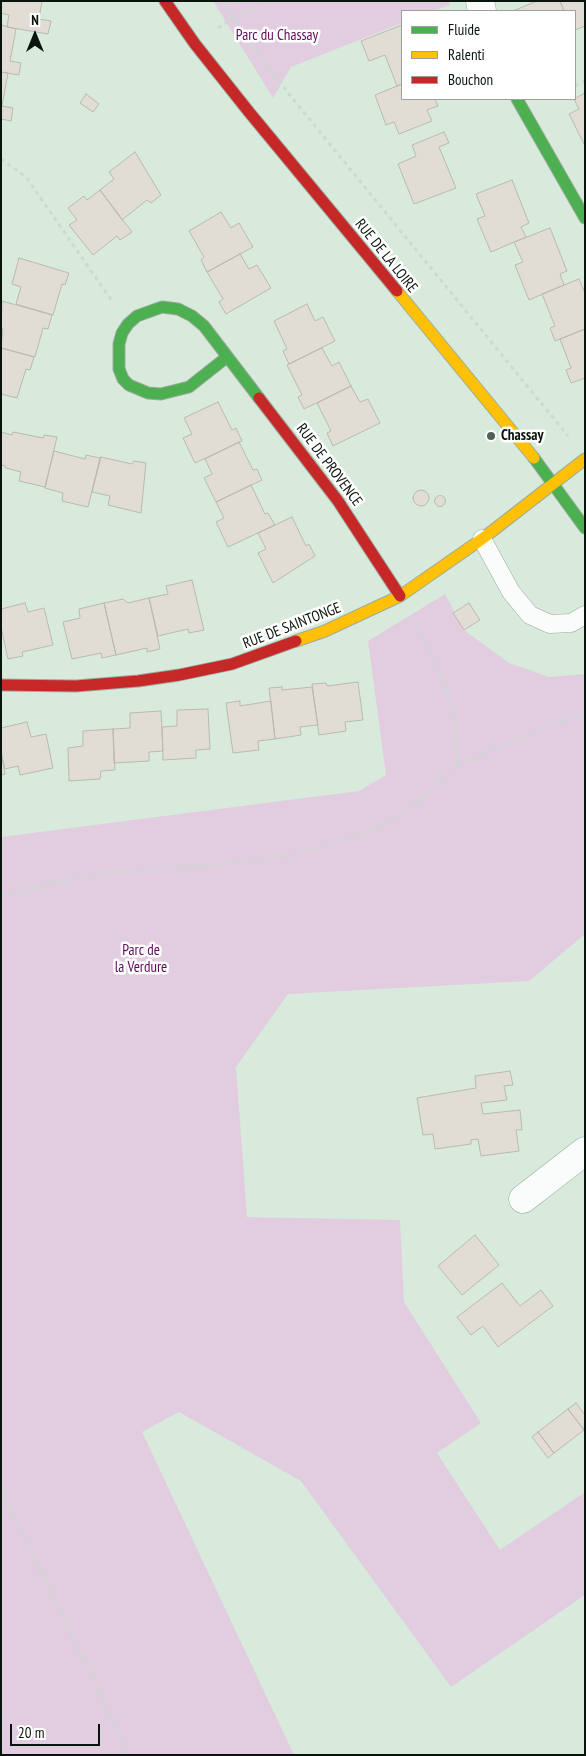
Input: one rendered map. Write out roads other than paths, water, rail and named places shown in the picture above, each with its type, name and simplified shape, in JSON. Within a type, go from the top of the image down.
[{"type":"street","name":"RUE DE LA LOIRE","points":[[165,1],[201,52],[435,339],[510,427],[585,528]]},
{"type":"street","points":[[518,100],[585,218]]},
{"type":"street","name":"RUE DE PROVENCE","points":[[228,356],[189,387],[161,394],[148,393],[129,385],[119,369],[119,344],[122,333],[137,316],[162,307],[178,309],[192,316],[204,326],[228,356],[338,501],[400,596]]},
{"type":"street","name":"RUE DE SAINTONGE","points":[[1,685],[76,686],[138,681],[179,675],[232,664],[325,631],[400,596],[482,539],[585,459]]},
{"type":"street","points":[[523,1199],[585,1151]]},
{"type":"lane","points":[[482,539],[511,592],[530,615],[550,624],[571,623],[585,615]]},
{"type":"place","name":"Chassay","points":[[491,436]]},
{"type":"park label","name":"Parc du Chassay","points":[[277,36]]},
{"type":"park label","name":"Parc de la Verdure","points":[[141,960]]}]
